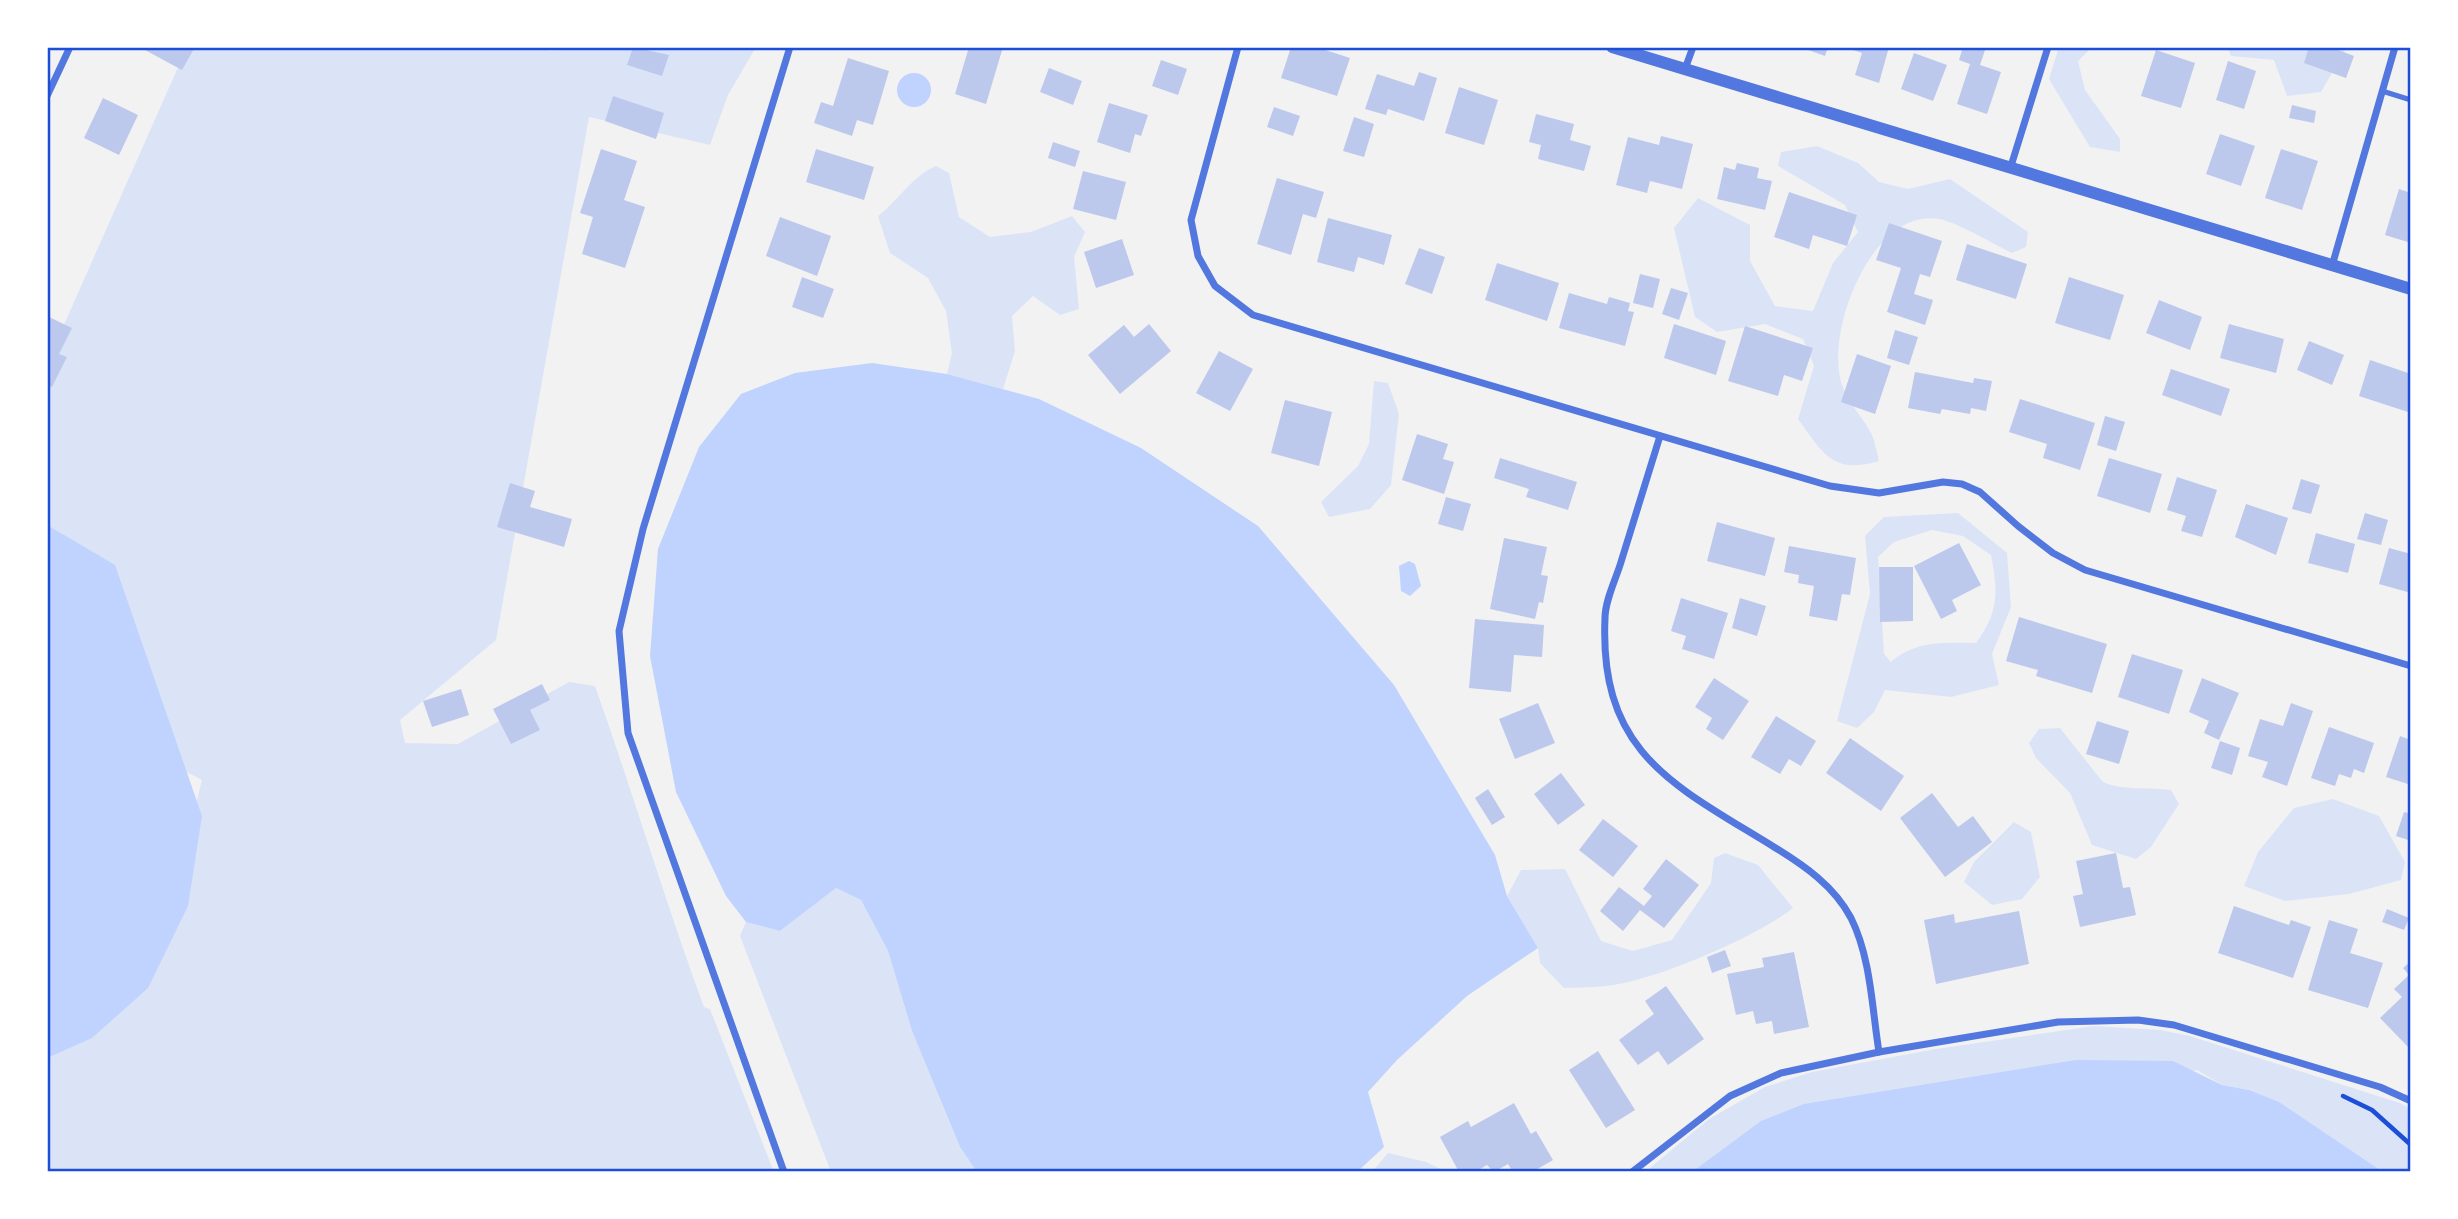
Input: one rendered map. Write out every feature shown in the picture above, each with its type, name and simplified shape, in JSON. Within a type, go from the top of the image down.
[{"type":"street","points":[[47,96],[70,47]]},
{"type":"street","points":[[784,1172],[628,733],[619,631],[643,529],[790,47]]},
{"type":"street","points":[[1238,47],[1191,220],[1198,256],[1215,286],[1252,315],[1830,486],[1880,493],[1943,482],[1962,484],[1980,492],[2053,553],[2085,570],[2411,666]]},
{"type":"street","points":[[1612,47],[2411,289]]},
{"type":"street","points":[[1685,69],[1693,47]]},
{"type":"street","points":[[2011,166],[2048,47]]},
{"type":"street","points":[[2332,266],[2395,47]]},
{"type":"street","points":[[1660,436],[1605,614],[1605,664],[1615,703],[1628,732],[1644,755],[1672,783],[1806,867],[1828,886],[1850,917],[1862,945],[1879,1052]]},
{"type":"street","points":[[1632,1172],[1698,1118],[1755,1083],[1781,1073],[1879,1052],[2059,1022],[2138,1020],[2174,1025],[2380,1087],[2411,1101]]},
{"type":"lane","points":[[2382,91],[2411,100]]},
{"type":"path","points":[[2335,1092],[2372,1110],[2411,1145]]},
{"type":"shaded area","points":[[187,47],[538,47],[552,51],[557,47],[756,47],[728,95],[710,145],[589,117],[496,640],[400,720],[405,743],[458,744],[569,682],[595,686],[704,1007],[710,1009],[774,1172],[47,1172],[47,837],[183,857],[202,780],[128,741],[47,686],[47,363]]},
{"type":"shaded area","points":[[2059,47],[2092,47],[2078,61],[2085,90],[2120,139],[2120,152],[2090,147],[2049,79]]},
{"type":"shaded area","points":[[2227,47],[2347,47],[2321,92],[2287,96],[2274,60],[2231,56]]},
{"type":"shaded area","points":[[1817,146],[1858,163],[1879,182],[1908,189],[1950,179],[2028,232],[2026,247],[2012,253],[1947,221],[1915,221],[1893,233],[1874,253],[1847,306],[1840,335],[1838,362],[1845,392],[1869,429],[1877,451],[1879,461],[1863,465],[1839,463],[1830,458],[1798,419],[1814,366],[1803,339],[1765,324],[1717,332],[1695,317],[1674,228],[1698,198],[1750,225],[1750,261],[1775,306],[1813,311],[1833,263],[1858,232],[1845,205],[1778,166],[1781,152]]},
{"type":"shaded area","points":[[936,166],[949,173],[959,217],[990,237],[1031,232],[1072,216],[1085,232],[1074,257],[1079,309],[1060,315],[1033,296],[1012,316],[1015,351],[1003,389],[947,374],[952,353],[946,311],[928,278],[890,253],[878,216],[913,182]]},
{"type":"shaded area","points":[[1374,381],[1388,383],[1399,414],[1391,485],[1370,509],[1329,517],[1321,502],[1358,466],[1369,444]]},
{"type":"shaded area","points":[[1958,513],[2007,553],[2011,607],[1992,654],[1999,685],[1951,697],[1885,690],[1874,712],[1857,728],[1837,721],[1870,594],[1865,536],[1884,517]],"holes":[[[1932,530],[1963,536],[1991,555],[1995,601],[1984,632],[1976,643],[1921,646],[1891,662],[1884,654],[1878,557],[1894,542]]]},
{"type":"shaded area","points":[[2060,728],[2102,781],[2125,787],[2171,790],[2179,804],[2151,847],[2136,859],[2092,845],[2070,793],[2036,758],[2029,743],[2039,729]]},
{"type":"shaded area","points":[[2333,799],[2379,816],[2405,862],[2401,880],[2349,894],[2285,901],[2244,886],[2258,852],[2294,808]]},
{"type":"shaded area","points":[[2014,822],[2031,832],[2040,877],[2022,899],[1992,905],[1964,882],[1974,862]]},
{"type":"shaded area","points":[[1725,853],[1758,865],[1793,908],[1756,931],[1707,955],[1656,974],[1613,985],[1564,988],[1540,963],[1538,948],[1507,896],[1521,870],[1565,869],[1601,941],[1633,951],[1672,940],[1711,883],[1714,858]]},
{"type":"shaded area","points":[[836,888],[861,900],[888,951],[912,1031],[960,1147],[977,1172],[831,1172],[740,936],[746,922],[780,931]]},
{"type":"shaded area","points":[[2094,1026],[2160,1030],[2190,1036],[2400,1103],[2411,1109],[2411,1172],[2383,1172],[2249,1090],[2222,1085],[2197,1070],[1711,1159],[1692,1172],[1645,1172],[1709,1119],[1765,1087],[1812,1072],[1936,1049]]},
{"type":"shaded area","points":[[1388,1153],[1426,1162],[1447,1172],[1372,1172]]},
{"type":"water","points":[[914,73],[926,78],[931,90],[926,102],[914,107],[902,102],[897,90],[902,78]]},
{"type":"water","points":[[872,363],[947,374],[1039,399],[1141,448],[1258,526],[1394,685],[1495,855],[1507,896],[1538,948],[1467,996],[1397,1060],[1368,1092],[1384,1147],[1357,1172],[977,1172],[960,1147],[912,1031],[888,951],[861,900],[836,888],[780,931],[746,922],[726,896],[676,792],[650,656],[658,549],[699,447],[741,394],[795,373]]},
{"type":"water","points":[[47,525],[115,565],[202,816],[188,906],[148,988],[92,1038],[47,1058]]},
{"type":"water","points":[[1409,561],[1415,564],[1421,586],[1410,596],[1401,591],[1399,566]]},
{"type":"water","points":[[2076,1060],[2173,1061],[2222,1085],[2249,1090],[2279,1102],[2383,1172],[1692,1172],[1761,1121],[1804,1104]]},
{"type":"building","points":[[147,47],[195,47],[182,70],[145,50]]},
{"type":"building","points":[[633,47],[669,55],[662,76],[627,65]]},
{"type":"building","points":[[969,47],[1003,47],[986,104],[955,94]]},
{"type":"building","points":[[1291,47],[1316,47],[1350,58],[1337,96],[1281,78]]},
{"type":"building","points":[[1800,47],[1828,47],[1825,56]]},
{"type":"building","points":[[1854,47],[1889,47],[1879,83],[1855,75],[1862,53],[1853,50]]},
{"type":"building","points":[[1963,47],[1986,47],[1980,65],[2001,72],[1987,114],[1957,104],[1970,64],[1959,60]]},
{"type":"building","points":[[2309,47],[2330,47],[2354,56],[2346,78],[2304,63]]},
{"type":"building","points":[[2156,50],[2195,63],[2181,108],[2141,96]]},
{"type":"building","points":[[1914,53],[1947,65],[1933,101],[1901,89]]},
{"type":"building","points":[[848,58],[889,71],[873,125],[857,120],[852,136],[814,123],[821,102],[833,106]]},
{"type":"building","points":[[1161,60],[1187,69],[1178,95],[1152,86]]},
{"type":"building","points":[[2228,61],[2256,71],[2244,109],[2216,100]]},
{"type":"building","points":[[1049,68],[1082,81],[1073,105],[1040,92]]},
{"type":"building","points":[[1419,72],[1437,78],[1424,121],[1388,109],[1386,115],[1365,109],[1377,74],[1414,86]]},
{"type":"building","points":[[1459,87],[1498,100],[1484,145],[1445,133]]},
{"type":"building","points":[[613,96],[664,113],[656,139],[605,121]]},
{"type":"building","points":[[103,98],[138,115],[119,155],[84,138]]},
{"type":"building","points":[[1109,103],[1148,115],[1141,136],[1135,134],[1130,153],[1097,142]]},
{"type":"building","points":[[2292,105],[2316,111],[2314,123],[2289,118]]},
{"type":"building","points":[[1274,107],[1300,116],[1293,136],[1267,127]]},
{"type":"building","points":[[1536,114],[1574,124],[1570,140],[1591,146],[1584,171],[1538,159],[1541,145],[1529,142]]},
{"type":"building","points":[[1354,117],[1374,124],[1364,157],[1343,151]]},
{"type":"building","points":[[2220,134],[2255,146],[2241,186],[2206,174]]},
{"type":"building","points":[[1661,136],[1693,144],[1682,189],[1650,181],[1647,193],[1616,185],[1628,137],[1659,145]]},
{"type":"building","points":[[1053,142],[1080,151],[1075,167],[1048,158]]},
{"type":"building","points":[[601,149],[637,161],[624,200],[645,207],[625,268],[582,254],[593,217],[580,213]]},
{"type":"building","points":[[816,149],[874,167],[864,200],[806,182]]},
{"type":"building","points":[[2281,149],[2318,161],[2302,210],[2265,198]]},
{"type":"building","points":[[1737,163],[1759,168],[1757,178],[1772,181],[1765,210],[1717,199],[1724,167],[1735,170]]},
{"type":"building","points":[[1083,171],[1126,182],[1116,220],[1073,209]]},
{"type":"building","points":[[1277,178],[1324,192],[1316,218],[1303,214],[1291,255],[1257,244]]},
{"type":"building","points":[[2399,189],[2411,193],[2411,243],[2385,235]]},
{"type":"building","points":[[1789,192],[1857,215],[1847,246],[1813,235],[1809,249],[1774,237]]},
{"type":"building","points":[[780,217],[831,236],[817,276],[766,256]]},
{"type":"building","points":[[1328,218],[1392,235],[1384,265],[1358,257],[1354,272],[1317,262]]},
{"type":"building","points":[[1889,223],[1942,241],[1930,277],[1920,274],[1914,294],[1933,300],[1925,325],[1887,312],[1901,268],[1876,260]]},
{"type":"building","points":[[1122,239],[1134,275],[1096,288],[1084,252]]},
{"type":"building","points":[[1967,244],[2027,264],[2016,299],[1956,280]]},
{"type":"building","points":[[1419,248],[1445,257],[1432,294],[1405,284]]},
{"type":"building","points":[[1497,263],[1559,283],[1547,321],[1485,300]]},
{"type":"building","points":[[1640,274],[1660,279],[1653,308],[1633,303]]},
{"type":"building","points":[[802,277],[834,289],[823,318],[792,307]]},
{"type":"building","points":[[2069,277],[2124,295],[2110,340],[2055,323]]},
{"type":"building","points":[[1671,288],[1688,293],[1679,320],[1662,314]]},
{"type":"building","points":[[1569,293],[1607,304],[1609,297],[1630,303],[1628,311],[1634,312],[1625,346],[1559,328]]},
{"type":"building","points":[[2159,300],[2202,317],[2190,350],[2146,333]]},
{"type":"building","points":[[47,316],[72,328],[59,354],[67,357],[52,387],[47,385]]},
{"type":"building","points":[[1149,324],[1171,351],[1120,394],[1088,355],[1124,325],[1134,337]]},
{"type":"building","points":[[1674,324],[1726,341],[1716,375],[1664,358]]},
{"type":"building","points":[[2229,324],[2284,339],[2276,373],[2220,358]]},
{"type":"building","points":[[1745,326],[1813,348],[1802,381],[1784,375],[1778,396],[1728,381]]},
{"type":"building","points":[[1895,330],[1918,337],[1909,365],[1887,358]]},
{"type":"building","points":[[2309,341],[2344,355],[2332,385],[2297,370]]},
{"type":"building","points":[[1219,351],[1253,369],[1230,411],[1196,393]]},
{"type":"building","points":[[1857,354],[1891,366],[1875,414],[1841,402]]},
{"type":"building","points":[[2370,360],[2411,374],[2411,413],[2359,396]]},
{"type":"building","points":[[2171,369],[2230,389],[2221,416],[2162,395]]},
{"type":"building","points":[[1915,372],[1973,383],[1974,378],[1992,381],[1986,411],[1971,408],[1970,414],[1942,409],[1940,414],[1908,408]]},
{"type":"building","points":[[2020,399],[2095,423],[2080,470],[2043,458],[2047,444],[2009,432]]},
{"type":"building","points":[[1285,400],[1332,412],[1319,466],[1271,453]]},
{"type":"building","points":[[2105,416],[2125,422],[2116,451],[2097,445]]},
{"type":"building","points":[[1417,434],[1448,444],[1443,459],[1454,462],[1444,494],[1402,480]]},
{"type":"building","points":[[1500,458],[1577,482],[1568,510],[1526,497],[1529,489],[1494,478]]},
{"type":"building","points":[[2109,458],[2162,474],[2150,513],[2097,496]]},
{"type":"building","points":[[2177,477],[2217,490],[2202,537],[2181,531],[2186,516],[2167,510]]},
{"type":"building","points":[[2301,479],[2320,485],[2311,514],[2292,509]]},
{"type":"building","points":[[510,483],[535,491],[530,507],[572,519],[564,547],[497,527]]},
{"type":"building","points":[[1446,497],[1471,504],[1463,531],[1438,524]]},
{"type":"building","points":[[2246,504],[2288,518],[2276,555],[2235,537]]},
{"type":"building","points":[[2365,513],[2388,520],[2381,545],[2357,539]]},
{"type":"building","points":[[1717,522],[1775,538],[1765,576],[1707,561]]},
{"type":"building","points":[[2316,533],[2355,544],[2348,573],[2308,563]]},
{"type":"building","points":[[1504,538],[1547,547],[1541,575],[1548,576],[1543,603],[1539,602],[1535,619],[1490,609]]},
{"type":"building","points":[[1959,543],[1981,585],[1952,600],[1957,611],[1941,619],[1914,566]]},
{"type":"building","points":[[1789,546],[1856,558],[1850,595],[1842,594],[1837,621],[1809,616],[1814,586],[1798,583],[1799,575],[1784,572]]},
{"type":"building","points":[[2389,548],[2411,554],[2411,593],[2379,584]]},
{"type":"building","points":[[1879,567],[1913,567],[1913,621],[1880,622]]},
{"type":"building","points":[[1681,598],[1728,613],[1714,659],[1682,649],[1686,636],[1671,631]]},
{"type":"building","points":[[1740,598],[1766,606],[1757,636],[1732,628]]},
{"type":"building","points":[[2019,617],[2107,644],[2092,693],[2036,676],[2038,670],[2006,661]]},
{"type":"building","points":[[1475,619],[1544,625],[1542,657],[1514,655],[1511,692],[1469,688]]},
{"type":"building","points":[[2132,654],[2183,670],[2169,714],[2118,697]]},
{"type":"building","points":[[1714,678],[1749,701],[1723,740],[1706,729],[1712,718],[1695,707]]},
{"type":"building","points":[[2202,678],[2239,693],[2219,740],[2204,733],[2209,721],[2189,712]]},
{"type":"building","points":[[542,684],[550,700],[530,710],[540,730],[511,744],[493,709]]},
{"type":"building","points":[[461,689],[469,715],[432,727],[423,701]]},
{"type":"building","points":[[1538,703],[1555,743],[1515,759],[1499,719]]},
{"type":"building","points":[[2291,703],[2313,711],[2287,786],[2262,777],[2268,762],[2248,756],[2260,719],[2283,726]]},
{"type":"building","points":[[1776,716],[1816,741],[1801,766],[1789,759],[1780,774],[1751,757]]},
{"type":"building","points":[[2097,721],[2129,731],[2119,764],[2086,754]]},
{"type":"building","points":[[2329,727],[2374,743],[2364,773],[2354,769],[2351,778],[2339,774],[2335,786],[2311,778]]},
{"type":"building","points":[[2400,736],[2411,740],[2411,785],[2386,777]]},
{"type":"building","points":[[1850,738],[1904,776],[1881,811],[1826,773]]},
{"type":"building","points":[[2220,741],[2240,748],[2232,775],[2211,768]]},
{"type":"building","points":[[1561,773],[1585,805],[1558,825],[1534,794]]},
{"type":"building","points":[[1488,789],[1505,817],[1492,825],[1475,798]]},
{"type":"building","points":[[1932,793],[1958,827],[1973,816],[1992,842],[1945,877],[1900,818]]},
{"type":"building","points":[[2404,812],[2411,814],[2411,841],[2396,836]]},
{"type":"building","points":[[1603,819],[1638,846],[1613,877],[1579,850]]},
{"type":"building","points":[[2116,853],[2123,888],[2130,887],[2136,915],[2080,927],[2073,896],[2083,894],[2076,861]]},
{"type":"building","points":[[1666,859],[1699,885],[1664,928],[1640,910],[1623,931],[1600,911],[1619,887],[1644,906],[1652,896],[1643,889]]},
{"type":"building","points":[[2234,906],[2289,925],[2291,920],[2311,927],[2293,978],[2218,953]]},
{"type":"building","points":[[2387,909],[2409,918],[2404,930],[2382,922]]},
{"type":"building","points":[[2019,911],[2029,964],[1936,984],[1924,920],[1954,914],[1955,923]]},
{"type":"building","points":[[2329,920],[2358,929],[2350,953],[2383,963],[2368,1008],[2308,990]]},
{"type":"building","points":[[1725,950],[1731,966],[1712,973],[1707,957]]},
{"type":"building","points":[[1794,952],[1809,1027],[1774,1034],[1772,1021],[1756,1024],[1753,1011],[1736,1015],[1727,974],[1764,967],[1762,958]]},
{"type":"building","points":[[2411,961],[2411,1050],[2380,1018],[2402,997],[2394,989],[2409,975],[2403,968]]},
{"type":"building","points":[[1666,986],[1704,1039],[1668,1065],[1658,1051],[1638,1065],[1619,1040],[1654,1014],[1645,1001]]},
{"type":"building","points":[[1598,1051],[1635,1110],[1606,1128],[1569,1070]]},
{"type":"building","points":[[1514,1103],[1531,1134],[1536,1131],[1553,1160],[1532,1172],[1513,1172],[1508,1164],[1494,1172],[1487,1165],[1475,1172],[1459,1172],[1440,1137],[1468,1121],[1471,1127]]}]
